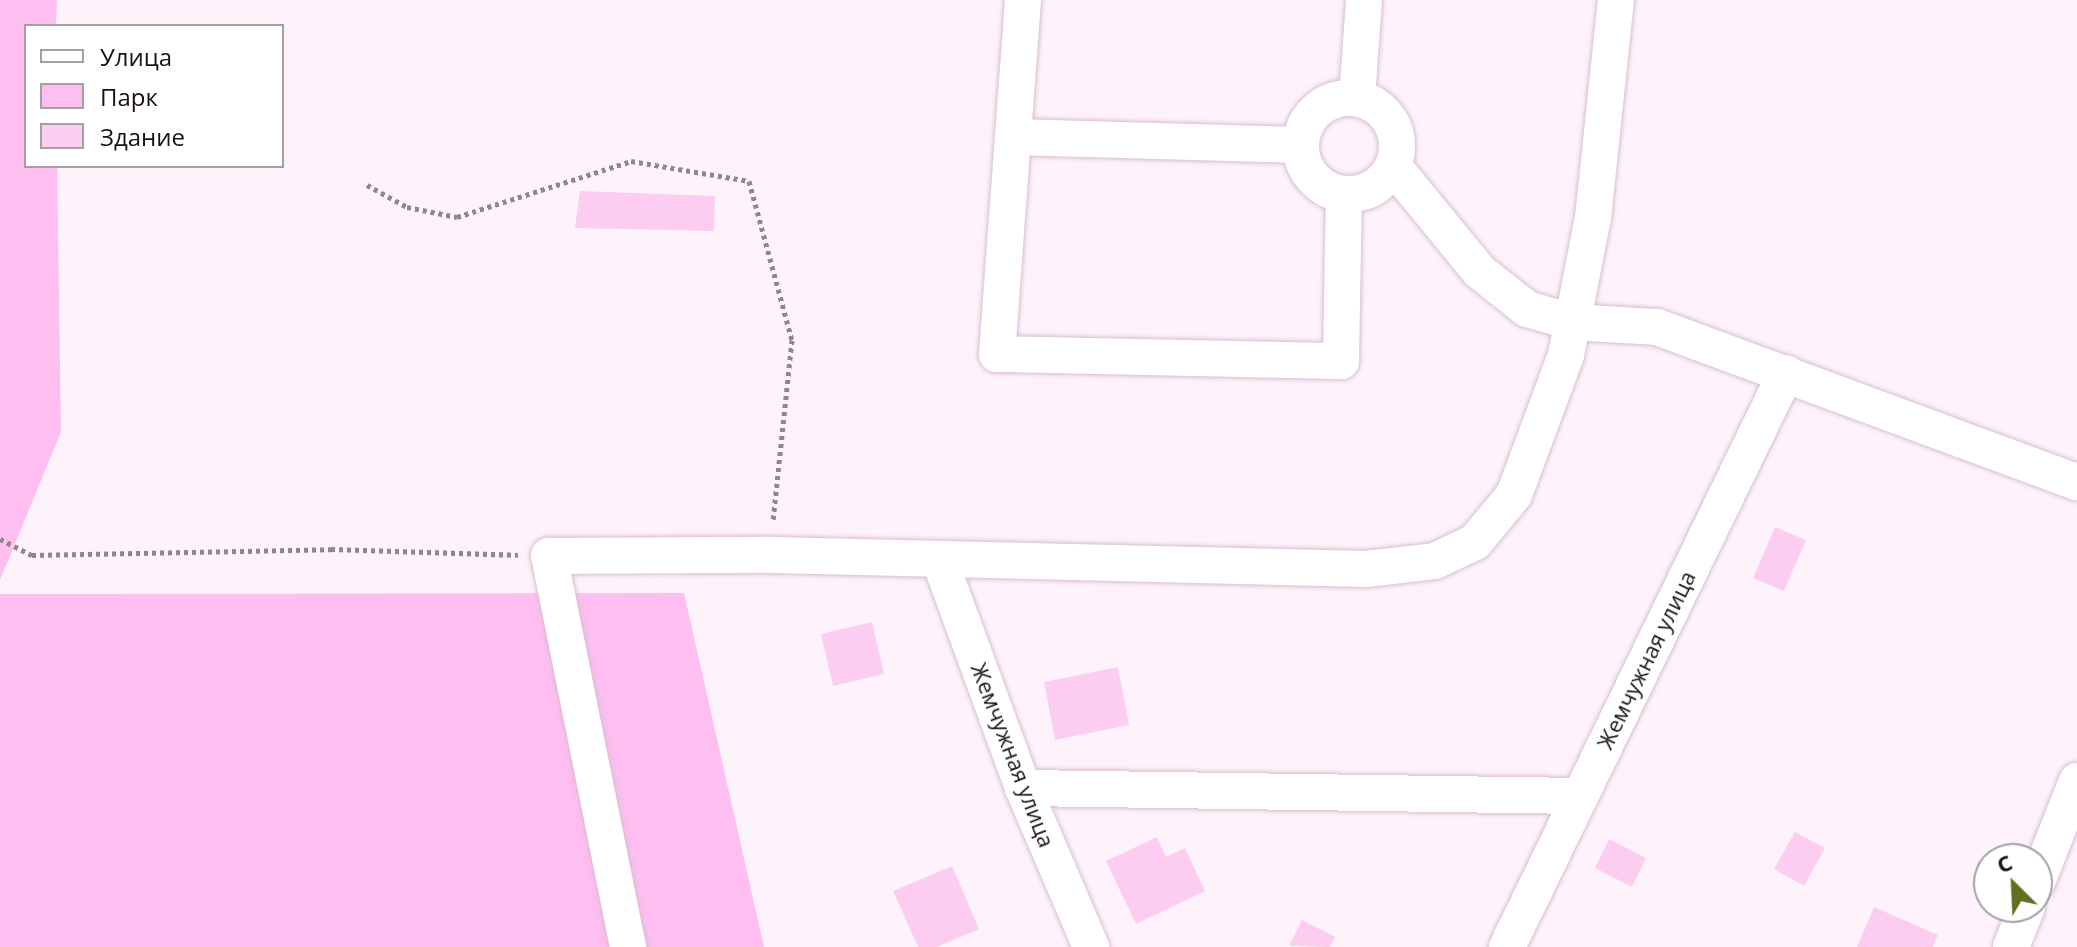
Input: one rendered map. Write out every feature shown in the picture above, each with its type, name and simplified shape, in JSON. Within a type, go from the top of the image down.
[{"type":"street","points":[[1023,0],[997,354],[1341,361],[1344,195]]},
{"type":"street","points":[[1357,98],[1364,0]]},
{"type":"street","points":[[628,947],[549,556],[772,555],[1366,569],[1435,561],[1475,542],[1514,495],[1566,355],[1593,218],[1616,0]]},
{"type":"street","points":[[1357,98],[1376,105],[1391,119],[1398,138],[1394,167],[1380,185],[1344,195],[1324,188],[1310,175],[1301,145],[1305,124],[1319,108],[1336,99],[1357,98]]},
{"type":"street","points":[[1013,137],[1301,145]]},
{"type":"street","points":[[1394,167],[1479,271],[1527,309],[1572,322],[1657,327],[2077,482]]},
{"type":"street","name":"Жемчужная улица","points":[[1507,947],[1786,373]]},
{"type":"street","name":"Жемчужная улица","points":[[940,561],[1023,788],[1091,947]]},
{"type":"street","points":[[2052,843],[2077,781]]},
{"type":"street","points":[[1023,788],[1579,796]]},
{"type":"street","points":[[2011,947],[2021,923]]},
{"type":"path","points":[[367,185],[407,207],[457,217],[631,161],[749,181],[792,340],[772,555]]},
{"type":"path","points":[[0,539],[32,555],[331,549],[549,556]]},
{"type":"green space","points":[[0,0],[57,0],[56,24],[24,24],[24,168],[57,168],[61,432],[0,580]]},
{"type":"green space","points":[[684,593],[764,947],[0,947],[0,594]]},
{"type":"building","points":[[580,191],[715,196],[714,231],[575,228]]},
{"type":"building","points":[[1775,527],[1806,540],[1784,591],[1753,578]]},
{"type":"building","points":[[872,622],[884,674],[833,686],[821,634]]},
{"type":"building","points":[[1118,667],[1129,725],[1055,740],[1044,682]]},
{"type":"building","points":[[1795,832],[1825,848],[1804,886],[1774,869]]},
{"type":"building","points":[[1157,837],[1166,857],[1185,848],[1205,891],[1136,924],[1106,861]]},
{"type":"building","points":[[1609,839],[1646,858],[1632,887],[1595,868]]},
{"type":"building","points":[[952,866],[979,929],[937,947],[918,947],[893,891]]},
{"type":"building","points":[[1874,907],[1938,935],[1933,947],[1857,947]]},
{"type":"building","points":[[1302,920],[1335,937],[1330,947],[1289,946]]}]
